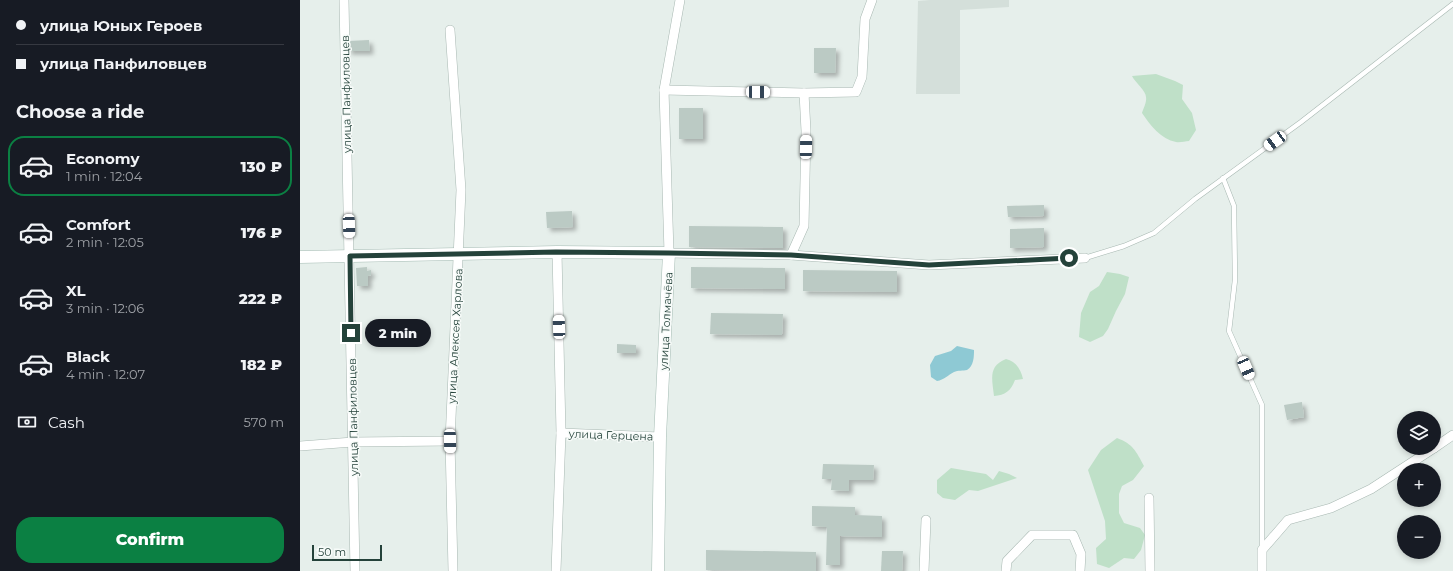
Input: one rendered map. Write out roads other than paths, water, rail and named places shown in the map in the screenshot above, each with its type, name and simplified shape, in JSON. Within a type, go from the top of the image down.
[{"type":"street","name":"улица Панфиловцев","points":[[344,0],[355,571]]},
{"type":"street","name":"улица Толмачёва","points":[[658,571],[660,437],[669,253],[664,90],[680,0]]},
{"type":"street","points":[[664,90],[804,93],[856,92],[862,77],[865,19],[872,0]]},
{"type":"street","name":"улица Алексея Харлова","points":[[450,30],[460,190],[450,441],[453,571]]},
{"type":"street","points":[[791,255],[804,226],[806,131],[804,93]]},
{"type":"street","points":[[300,258],[556,252],[669,253],[791,255],[929,265],[1085,258]]},
{"type":"street","points":[[556,252],[562,433],[556,571]]},
{"type":"street","name":"улица Герцена","points":[[562,433],[660,437]]},
{"type":"street","points":[[1441,443],[1453,435]]},
{"type":"street","points":[[300,446],[353,442],[450,441]]},
{"type":"street","points":[[1262,571],[1262,550],[1288,520],[1331,508],[1371,489],[1423,455]]},
{"type":"street","points":[[1149,498],[1150,571]]},
{"type":"street","points":[[924,571],[926,520]]},
{"type":"street","points":[[1006,571],[1007,561],[1032,535],[1073,535],[1081,554],[1080,571]]},
{"type":"lane","points":[[1085,258],[1124,246],[1154,233],[1194,199],[1301,122],[1453,4]]},
{"type":"lane","points":[[1223,178],[1234,206],[1235,280],[1229,331],[1262,405],[1262,550]]},
{"type":"water","points":[[957,346],[974,350],[971,366],[967,370],[954,372],[944,379],[937,381],[931,377],[930,365],[935,356],[951,351]]}]
